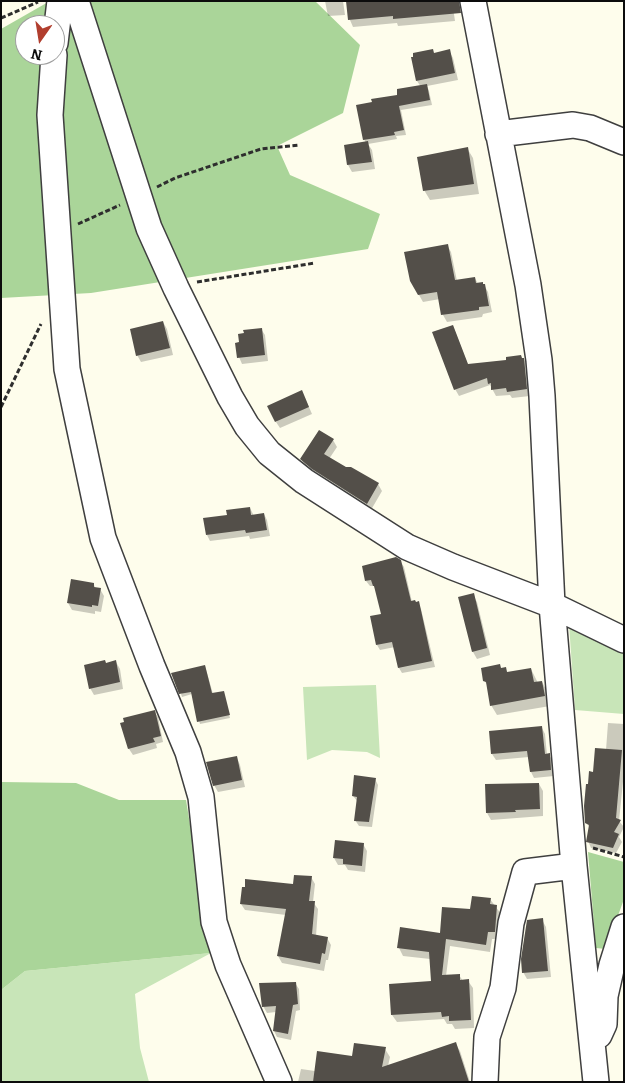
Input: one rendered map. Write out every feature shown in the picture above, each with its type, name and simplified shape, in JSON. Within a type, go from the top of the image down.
[{"type":"street","points":[[58,15],[60,1]]},
{"type":"street","points":[[76,1],[149,228],[230,397],[247,426],[270,453],[284,466],[407,547],[452,567],[552,605],[624,640]]},
{"type":"street","points":[[473,1],[528,285],[539,360],[552,605],[581,857],[591,1042],[596,1082]]},
{"type":"street","points":[[53,65],[50,115],[67,369],[103,538],[152,666],[188,752],[200,797],[214,922],[228,965],[279,1082]]},
{"type":"street","points":[[498,134],[573,125],[590,128],[624,142]]},
{"type":"street","points":[[485,1082],[487,1037],[503,988],[511,924],[525,872],[581,857]]},
{"type":"street","points":[[591,1042],[600,1034],[614,996],[612,965],[624,926]]},
{"type":"path","points":[[1,18],[41,1]]},
{"type":"path","points":[[58,234],[175,178],[261,149],[299,145]]},
{"type":"path","points":[[175,285],[315,263]]},
{"type":"path","points":[[1,407],[42,322]]},
{"type":"path","points":[[581,857],[624,857]]},
{"type":"green space","points":[[50,1],[315,1],[360,45],[343,113],[277,146],[290,175],[380,214],[368,249],[91,293],[1,298],[1,29],[15,21],[15,65],[65,65],[65,15],[26,15]]},
{"type":"green space","points":[[569,624],[624,649],[624,714],[575,710]]},
{"type":"green space","points":[[376,685],[380,758],[367,752],[332,750],[307,760],[303,687]]},
{"type":"green space","points":[[1,782],[76,783],[119,800],[186,800],[211,953],[25,971],[1,990]]},
{"type":"green space","points":[[588,852],[624,862],[624,899],[606,949],[596,948]]},
{"type":"green space","points":[[211,953],[135,994],[140,1048],[149,1082],[1,1082],[1,990],[25,971]]},
{"type":"building","points":[[346,1],[459,1],[461,13],[393,19],[393,16],[348,20]]},
{"type":"building","points":[[433,49],[434,53],[450,49],[455,73],[416,81],[411,57],[413,57],[413,53]]},
{"type":"building","points":[[427,84],[430,100],[399,106],[404,130],[394,132],[395,135],[363,140],[356,105],[372,102],[371,99],[397,95],[397,89]]},
{"type":"building","points":[[368,141],[372,162],[347,165],[344,145]]},
{"type":"building","points":[[468,147],[474,184],[423,191],[417,157]]},
{"type":"building","points":[[448,244],[455,280],[475,277],[476,283],[483,282],[489,306],[479,307],[479,310],[441,315],[437,292],[418,295],[410,281],[404,252]]},
{"type":"building","points":[[163,321],[170,348],[136,356],[130,329]]},
{"type":"building","points":[[453,325],[468,364],[506,360],[506,357],[521,355],[524,358],[527,389],[507,392],[506,388],[491,390],[491,383],[488,384],[487,378],[454,390],[432,332]]},
{"type":"building","points":[[262,328],[265,355],[237,358],[235,343],[239,342],[238,334],[244,333],[243,330]]},
{"type":"building","points":[[302,390],[309,407],[275,422],[267,406]]},
{"type":"building","points":[[319,430],[334,439],[324,454],[379,483],[367,504],[312,469],[300,459]]},
{"type":"building","points":[[250,507],[251,515],[264,513],[267,530],[246,533],[245,530],[206,535],[203,518],[227,515],[226,510]]},
{"type":"building","points":[[396,557],[401,560],[411,601],[419,601],[432,661],[398,668],[392,642],[376,645],[370,616],[381,614],[374,586],[371,580],[365,581],[362,566]]},
{"type":"building","points":[[71,579],[94,583],[94,587],[101,588],[98,606],[92,605],[92,607],[67,603]]},
{"type":"building","points":[[474,593],[487,648],[472,652],[458,597]]},
{"type":"building","points":[[105,660],[106,663],[116,660],[120,682],[89,689],[84,665]]},
{"type":"building","points":[[500,664],[501,668],[506,667],[507,672],[531,668],[534,682],[542,681],[545,696],[490,706],[486,682],[483,681],[481,668]]},
{"type":"building","points":[[205,665],[212,693],[224,691],[230,715],[197,722],[191,692],[179,694],[171,673]]},
{"type":"building","points":[[155,710],[161,736],[153,738],[155,742],[128,749],[120,723],[124,722],[123,718]]},
{"type":"building","points":[[542,726],[545,754],[550,753],[551,770],[530,772],[527,751],[491,754],[489,731]]},
{"type":"building","points":[[595,748],[622,750],[616,818],[621,820],[614,832],[619,834],[613,848],[586,842],[589,825],[585,823],[586,784],[588,784],[589,771],[593,772]]},
{"type":"building","points":[[237,756],[242,780],[213,786],[206,762]]},
{"type":"building","points":[[354,775],[376,778],[369,822],[354,821],[357,797],[352,796]]},
{"type":"building","points":[[539,783],[540,809],[486,813],[485,784]]},
{"type":"building","points":[[335,840],[364,843],[362,866],[343,864],[343,859],[333,858]]},
{"type":"building","points":[[294,875],[312,876],[309,901],[315,901],[312,934],[328,937],[325,954],[322,953],[320,964],[277,956],[286,909],[240,904],[242,887],[245,887],[245,879],[293,884]]},
{"type":"building","points":[[472,896],[491,898],[490,904],[497,905],[495,932],[488,932],[486,945],[446,939],[442,975],[460,974],[460,980],[469,979],[471,1020],[449,1021],[449,1016],[442,1017],[441,1012],[391,1015],[389,984],[431,981],[429,952],[397,948],[400,927],[440,933],[442,907],[470,909]]},
{"type":"building","points":[[543,918],[548,971],[522,973],[521,959],[527,920]]},
{"type":"building","points":[[296,982],[298,1004],[293,1005],[288,1034],[273,1031],[276,1006],[262,1007],[259,983]]},
{"type":"building","points":[[456,1042],[469,1082],[313,1082],[317,1051],[352,1056],[354,1043],[386,1047],[382,1067]]}]
